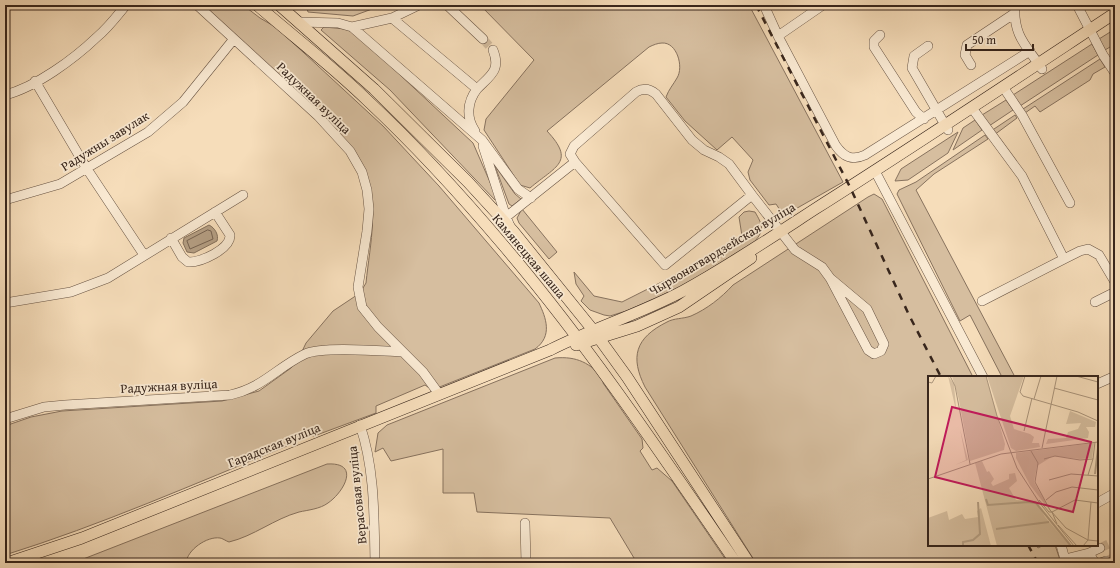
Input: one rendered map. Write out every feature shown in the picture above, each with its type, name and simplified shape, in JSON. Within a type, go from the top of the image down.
[{"type":"main road","points":[[248,5],[258,14],[280,24]]},
{"type":"main road","name":"Камянецкая шаша","points":[[257,5],[363,96],[415,148],[503,245],[580,340],[736,563]]},
{"type":"main road","name":"Камянецкая шаша","points":[[279,5],[339,57],[436,149],[513,231],[596,335],[627,377],[750,563]]},
{"type":"main road","name":"Чырвонагвардзейская вуліца","points":[[580,340],[637,326],[679,307],[782,233],[877,174],[1005,90],[1091,33],[1115,13]]},
{"type":"main road","name":"Чырвонагвардзейская вуліца","points":[[1091,33],[1115,21]]},
{"type":"main road","name":"Гарадская вуліца","points":[[7,563],[82,538],[360,425],[550,350],[580,340]]},
{"type":"street","points":[[5,95],[35,81],[63,64],[97,37],[126,5]]},
{"type":"street","name":"Радужная вуліца","points":[[197,5],[233,40],[318,116],[350,151],[362,172],[367,190],[369,209],[368,231],[358,287],[358,297],[362,307],[369,317],[423,372],[439,394]]},
{"type":"street","points":[[352,27],[392,18],[419,5]]},
{"type":"street","points":[[447,5],[483,40]]},
{"type":"street","points":[[764,5],[778,36],[836,146],[848,158],[865,155],[936,112],[1030,51]]},
{"type":"street","points":[[778,36],[823,5]]},
{"type":"street","points":[[1077,5],[1091,33],[1115,73]]},
{"type":"street","points":[[1015,9],[1017,31],[1041,66]]},
{"type":"street","points":[[970,65],[965,55],[967,45],[1015,9]]},
{"type":"street","points":[[392,18],[477,89]]},
{"type":"street","points":[[299,22],[338,23],[352,27],[482,140],[506,216],[513,231]]},
{"type":"street","points":[[880,35],[874,41],[874,47],[916,112],[924,119]]},
{"type":"street","name":"Радужны завулак","points":[[5,200],[60,184],[142,136],[183,102],[233,40]]},
{"type":"street","points":[[928,46],[914,56],[912,68],[946,128]]},
{"type":"street","points":[[493,50],[497,60],[496,69],[477,89],[471,100],[469,112],[471,125],[518,189],[531,198]]},
{"type":"street","points":[[35,81],[87,169],[144,255]]},
{"type":"street","points":[[752,195],[665,266],[575,162],[570,154],[574,146],[636,92],[650,90],[656,94],[698,146],[729,164],[795,250],[822,267],[830,278],[868,350],[874,354],[881,351],[884,347],[883,342],[870,314],[858,301],[830,278]]},
{"type":"street","points":[[1005,90],[1022,116],[1070,203]]},
{"type":"street","points":[[973,110],[1022,176],[1064,259]]},
{"type":"street","points":[[506,216],[531,198],[575,162]]},
{"type":"street","points":[[877,174],[982,376]]},
{"type":"street","points":[[5,303],[56,295],[91,286],[108,278],[170,238],[243,195]]},
{"type":"street","points":[[170,238],[182,257],[188,262],[198,262],[220,250],[228,242],[230,235],[215,212]]},
{"type":"street","points":[[982,301],[1080,251],[1088,249],[1099,255],[1115,282]]},
{"type":"street","points":[[1095,302],[1115,292]]},
{"type":"street","name":"Радужная вуліца","points":[[5,419],[25,412],[58,405],[230,395],[245,392],[258,386],[306,354],[324,350],[403,352]]},
{"type":"street","points":[[1098,384],[1115,376]]},
{"type":"street","name":"Верасовая вуліца","points":[[360,425],[370,464],[375,563]]},
{"type":"street","points":[[1098,502],[1115,493]]},
{"type":"street","points":[[525,523],[526,563]]},
{"type":"street","points":[[1061,546],[1066,561],[1100,548]]},
{"type":"street","points":[[1089,553],[1095,563]]},
{"type":"shaded area","points":[[203,5],[243,5],[260,18],[277,28],[383,126],[439,186],[539,303],[546,321],[546,333],[541,344],[535,349],[432,390],[425,385],[376,406],[376,413],[314,436],[302,435],[295,437],[287,446],[182,489],[76,531],[5,555],[5,426],[31,417],[62,411],[222,401],[259,391],[291,368],[298,360],[306,343],[333,311],[360,293],[366,283],[371,237],[372,207],[371,192],[361,163]]},
{"type":"shaded area","points":[[306,5],[383,5],[353,16],[308,12]]},
{"type":"shaded area","points":[[480,5],[749,5],[843,182],[792,211],[780,210],[776,204],[769,205],[750,180],[748,172],[753,160],[732,137],[717,150],[685,121],[666,97],[677,78],[680,68],[678,56],[672,46],[662,43],[649,47],[547,131],[556,141],[560,150],[561,157],[559,163],[530,188],[520,185],[484,130],[486,119],[534,60]]},
{"type":"shaded area","points":[[324,27],[345,29],[355,33],[473,143],[496,196],[495,200],[390,90],[321,30]]},
{"type":"shaded area","points":[[1115,29],[1115,44],[1105,50],[1099,39]]},
{"type":"shaded area","points":[[1092,44],[1098,55],[1020,106],[1013,95]]},
{"type":"shaded area","points":[[1100,59],[1105,67],[1093,74],[1090,80],[1040,112],[1035,106],[1025,113],[1023,109]]},
{"type":"shaded area","points":[[1006,100],[1013,110],[989,126],[982,115]]},
{"type":"shaded area","points":[[1015,115],[1017,118],[994,135],[991,131]]},
{"type":"shaded area","points":[[975,120],[982,130],[953,150],[963,128]]},
{"type":"shaded area","points":[[958,132],[948,153],[908,180],[895,181],[901,169]]},
{"type":"shaded area","points":[[985,135],[988,139],[934,174],[916,190],[1014,376],[1000,376],[1001,375],[970,315],[960,321],[897,194],[899,190],[916,182]]},
{"type":"shaded area","points":[[495,166],[515,194],[521,199],[512,206],[509,204]]},
{"type":"shaded area","points":[[874,194],[882,199],[972,376],[928,376],[928,546],[1037,546],[1038,548],[1042,546],[1055,546],[1061,563],[756,563],[645,387],[640,376],[638,366],[638,349],[648,335],[656,328],[670,321],[691,316],[708,307],[719,299],[733,285]]},
{"type":"shaded area","points":[[522,209],[557,252],[549,259],[519,223],[517,218]]},
{"type":"shaded area","points":[[744,212],[755,212],[761,224],[760,234],[755,241],[685,285],[626,311],[610,316],[590,310],[581,301],[584,296],[576,284],[574,272],[594,296],[622,302],[719,253],[742,236],[739,217]]},
{"type":"shaded area","points":[[555,358],[570,358],[582,362],[599,373],[604,379],[603,383],[642,439],[643,448],[640,451],[652,470],[657,468],[672,481],[728,563],[637,563],[610,518],[477,512],[474,493],[443,493],[443,449],[391,461],[383,448],[375,452],[378,433],[387,425]]},
{"type":"shaded area","points":[[327,464],[337,465],[344,468],[346,473],[344,485],[328,503],[318,508],[290,515],[247,536],[229,542],[220,538],[209,539],[198,545],[190,553],[186,563],[73,563]]},
{"type":"water","points":[[209,225],[216,232],[217,241],[194,253],[187,252],[183,243],[184,238]]},
{"type":"tunnel","points":[[483,39],[493,50]]},
{"type":"tunnel","points":[[1100,548],[1115,541]]},
{"type":"tunnel","points":[[1106,561],[1115,557]]},
{"type":"railway","points":[[756,5],[850,187],[909,315],[940,376]]},
{"type":"railway","points":[[1029,546],[1038,563]]}]
